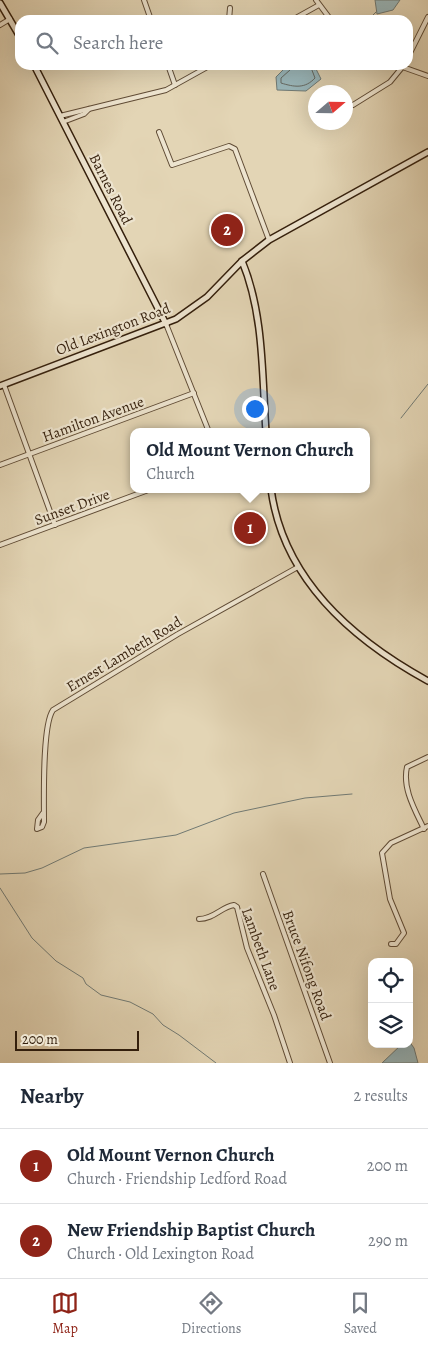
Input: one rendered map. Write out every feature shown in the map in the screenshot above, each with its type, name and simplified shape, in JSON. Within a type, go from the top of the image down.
[{"type":"street","points":[[144,0],[149,15]]},
{"type":"street","points":[[316,0],[327,15]]},
{"type":"street","points":[[0,3],[15,28]]},
{"type":"street","points":[[301,15],[319,5]]},
{"type":"street","points":[[229,15],[230,8]]},
{"type":"street","points":[[413,47],[428,18]]},
{"type":"street","points":[[0,25],[10,19]]},
{"type":"street","name":"Barnes Road","points":[[37,70],[166,324]]},
{"type":"street","points":[[170,70],[175,85]]},
{"type":"street","points":[[60,116],[166,90],[202,70]]},
{"type":"street","points":[[353,105],[390,82],[400,70]]},
{"type":"street","points":[[413,70],[428,76]]},
{"type":"street","points":[[63,122],[84,114],[89,109]]},
{"type":"street","points":[[159,132],[172,165],[229,146],[235,149],[269,240]]},
{"type":"street","name":"Old Lexington Road","points":[[2,385],[166,324],[188,312],[207,297],[242,261],[269,240],[428,152]]},
{"type":"street","points":[[242,261],[253,291],[259,331],[266,428]]},
{"type":"street","points":[[166,324],[207,428]]},
{"type":"street","points":[[2,385],[55,525]]},
{"type":"street","name":"Hamilton Avenue","points":[[0,465],[194,394]]},
{"type":"street","name":"Sunset Drive","points":[[0,545],[140,493]]},
{"type":"street","points":[[272,493],[278,522],[298,567],[312,588],[359,635],[398,665],[428,681]]},
{"type":"street","name":"Ernest Lambeth Road","points":[[43,812],[46,732],[50,714],[53,710],[178,634],[298,567]]},
{"type":"street","points":[[391,944],[396,944],[404,934],[390,899],[382,853],[391,843],[426,828],[416,813],[405,776],[407,767],[428,757]]},
{"type":"street","name":"Bruce Nifong Road","points":[[263,874],[330,1063]]},
{"type":"street","name":"Lambeth Lane","points":[[199,919],[210,918],[226,907],[234,905],[236,907],[247,948],[274,1015],[290,1063]]},
{"type":"water","points":[[375,0],[400,0],[393,10],[377,14]]},
{"type":"water","points":[[283,70],[316,70],[321,79],[314,85],[308,85],[306,91],[277,90],[276,77]]},
{"type":"water","points":[[413,1047],[418,1063],[382,1063],[398,1048]]},
{"type":"waterway","points":[[373,15],[376,12]]},
{"type":"waterway","points":[[401,418],[428,384]]},
{"type":"waterway","points":[[0,874],[25,873],[42,868],[84,848],[176,835],[234,813],[305,798],[352,794]]},
{"type":"waterway","points":[[0,888],[32,938],[56,961],[83,978],[86,984],[101,995],[130,1002],[153,1014],[163,1025],[216,1063]]},
{"type":"place","name":"New Friendship Baptist Church","points":[[227,230]]},
{"type":"place","name":"Old Mount Vernon Church","points":[[250,528]]}]
